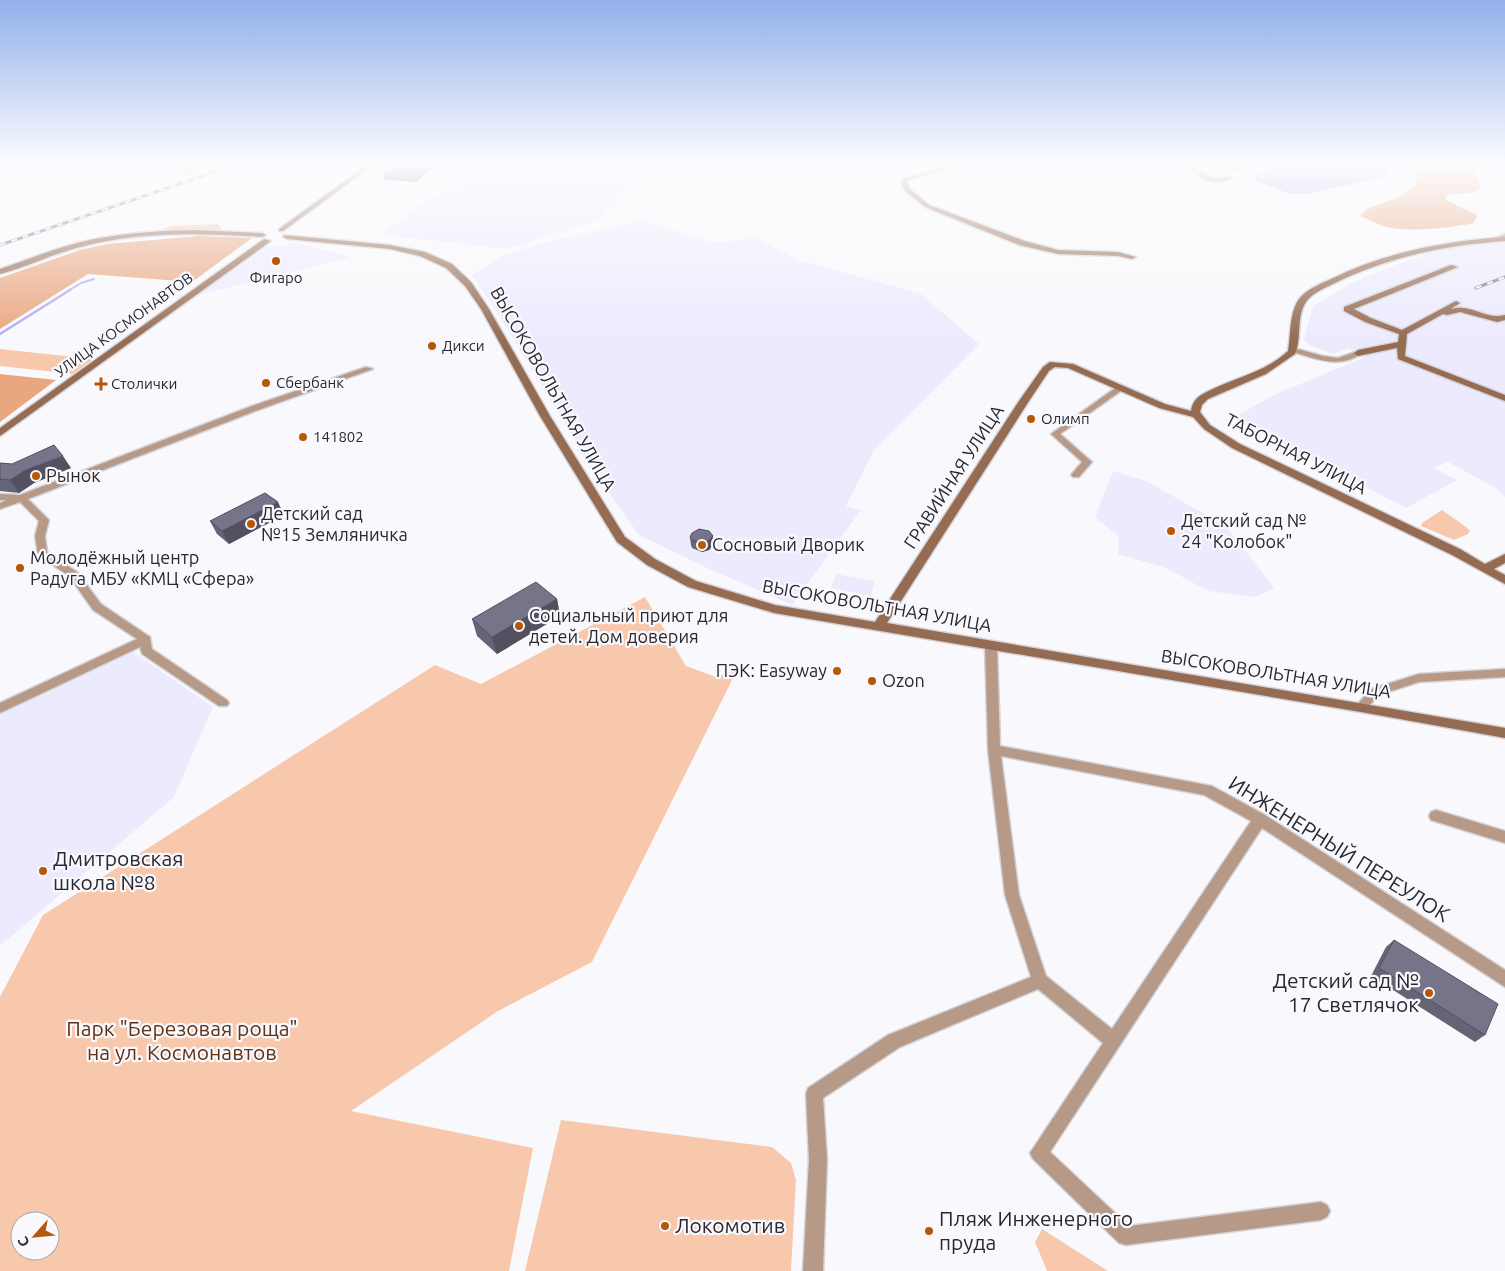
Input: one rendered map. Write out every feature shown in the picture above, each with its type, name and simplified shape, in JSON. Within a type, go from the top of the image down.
[{"type":"street","name":"УЛИЦА КОСМОНАВТОВ","points":[[0,433],[291,223]]},
{"type":"street","points":[[971,223],[1022,243],[1058,252],[1118,254],[1132,257]]},
{"type":"street","name":"ВЫСОКОВОЛЬТНАЯ УЛИЦА","points":[[0,272],[79,245],[118,237],[202,232],[274,236],[390,247],[422,254],[449,266],[468,284],[485,309],[545,416],[620,539],[651,562],[692,584],[774,610],[1361,707],[1505,733]]},
{"type":"street","points":[[1196,415],[1195,409],[1198,402],[1205,397],[1279,365],[1292,352],[1301,302],[1309,294],[1364,266],[1454,244],[1505,238]]},
{"type":"street","points":[[1403,333],[1368,320],[1347,309],[1454,267]]},
{"type":"street","points":[[1403,333],[1456,303]]},
{"type":"street","points":[[1430,317],[1460,309],[1497,320],[1505,316]]},
{"type":"street","points":[[1403,333],[1401,357],[1505,398]]},
{"type":"street","points":[[1293,349],[1322,358],[1339,360],[1358,353],[1402,344]]},
{"type":"street","name":"ГРАВИЙНАЯ УЛИЦА","points":[[878,627],[1046,369],[1053,364],[1070,366]]},
{"type":"street","name":"ТАБОРНАЯ УЛИЦА","points":[[1070,366],[1162,406],[1196,415],[1207,427],[1236,446],[1486,568],[1505,580]]},
{"type":"street","points":[[0,506],[255,408],[369,369]]},
{"type":"street","points":[[1076,474],[1086,462],[1055,434],[1121,388]]},
{"type":"street","points":[[0,497],[22,498],[44,520],[40,536],[42,553],[73,574],[97,607],[146,640]]},
{"type":"street","points":[[1486,568],[1505,558]]},
{"type":"street","points":[[146,640],[146,651],[223,703]]},
{"type":"street","points":[[0,708],[146,640]]},
{"type":"street","points":[[991,646],[994,750],[1012,895],[1040,981],[1114,1041]]},
{"type":"street","points":[[1361,707],[1375,692],[1419,678],[1505,673]]},
{"type":"street","name":"ИНЖЕНЕРНЫЙ ПЕРЕУЛОК","points":[[994,750],[1208,790],[1260,820],[1505,979]]},
{"type":"street","points":[[1436,816],[1505,837]]},
{"type":"street","points":[[1260,820],[1039,1153],[1126,1236],[1321,1211]]},
{"type":"street","points":[[813,1271],[818,1160],[814,1094],[894,1041],[1040,981]]},
{"type":"shaded area","points":[[397,223],[586,223],[509,249],[382,235]]},
{"type":"shaded area","points":[[629,223],[653,223],[712,243],[756,238],[798,260],[921,294],[979,344],[874,450],[846,506],[861,510],[792,605],[705,567],[639,535],[595,474],[496,310],[472,275],[500,257],[539,244]]},
{"type":"shaded area","points":[[1377,223],[1472,223],[1453,227],[1415,229],[1383,226]]},
{"type":"shaded area","points":[[199,236],[252,238],[192,282],[88,274],[0,329],[0,278],[80,250],[107,244]]},
{"type":"shaded area","points":[[1505,242],[1505,497],[1496,488],[1448,462],[1434,468],[1457,480],[1406,508],[1233,418],[1276,394],[1365,357],[1348,348],[1334,354],[1309,345],[1304,340],[1313,306],[1353,282],[1406,261],[1448,248],[1474,243]]},
{"type":"shaded area","points":[[297,243],[350,257],[194,296],[262,248]]},
{"type":"shaded area","points":[[0,374],[56,380],[0,422]]},
{"type":"shaded area","name":"Детский сад № 24 \"Колобок\"","points":[[1113,471],[1146,481],[1226,526],[1274,588],[1256,597],[1208,591],[1166,568],[1118,554],[1119,537],[1095,517]]},
{"type":"shaded area","points":[[836,574],[875,581],[871,596],[831,588]]},
{"type":"shaded area","name":"Дмитровская школа №8","points":[[132,651],[213,707],[174,797],[0,946],[0,712]]},
{"type":"green space","points":[[218,224],[222,230],[159,232],[170,226]]},
{"type":"green space","points":[[0,349],[93,359],[73,374],[0,366]]},
{"type":"green space","points":[[1442,510],[1466,527],[1470,531],[1468,534],[1454,540],[1421,526],[1422,523]]},
{"type":"green space","name":"Парк \"Березовая роща\" на ул. Космонавтов","points":[[645,597],[686,666],[716,677],[737,670],[592,962],[498,1011],[351,1111],[533,1148],[509,1271],[0,1271],[0,997],[43,915],[435,665],[481,684]]},
{"type":"green space","name":"Локомотив","points":[[561,1120],[772,1147],[791,1163],[796,1180],[791,1271],[525,1271]]},
{"type":"green space","points":[[1042,1229],[1108,1271],[1047,1271],[1035,1242]]},
{"type":"building","points":[[54,445],[63,456],[26,470],[10,480],[0,479],[0,463],[12,464]]},
{"type":"building","points":[[265,493],[278,502],[222,531],[210,521]]},
{"type":"building","points":[[699,529],[709,531],[713,536],[708,541],[701,543],[692,540],[690,537],[692,533]]},
{"type":"building","points":[[536,582],[557,599],[492,637],[472,619]]},
{"type":"building","name":"Детский сад № 17 Светлячок","points":[[1394,940],[1498,1004],[1485,1035],[1379,968]]},
{"type":"waterway","points":[[68,291],[81,283],[94,279]]},
{"type":"waterway","points":[[0,334],[70,290]]},
{"type":"railway","points":[[0,245],[64,223]]},
{"type":"railway","points":[[1476,288],[1505,277]]},
{"type":"place","name":"Фигаро","points":[[276,261]]},
{"type":"place","name":"Дикси","points":[[432,346]]},
{"type":"place","name":"Сбербанк","points":[[266,383]]},
{"type":"place","name":"Столички","points":[[101,384]]},
{"type":"place","name":"Олимп","points":[[1031,419]]},
{"type":"place","name":"141802","points":[[303,437]]},
{"type":"place","name":"Рынок","points":[[36,476]]},
{"type":"place","name":"Детский сад №15 Земляничка","points":[[251,524]]},
{"type":"place","name":"Детский сад № 24 \"Колобок\"","points":[[1171,531]]},
{"type":"place","name":"Сосновый Дворик","points":[[702,545]]},
{"type":"place","name":"Молодёжный центр Радуга МБУ «КМЦ «Сфера»","points":[[20,568]]},
{"type":"place","name":"Социальный приют для детей. Дом доверия","points":[[519,626]]},
{"type":"place","name":"ПЭК: Easyway","points":[[837,671]]},
{"type":"place","name":"Ozon","points":[[872,681]]},
{"type":"place","name":"Дмитровская школа №8","points":[[43,871]]},
{"type":"place","name":"Детский сад № 17 Светлячок","points":[[1429,993]]},
{"type":"place","name":"Локомотив","points":[[665,1226]]},
{"type":"place","name":"Пляж Инженерного пруда","points":[[929,1231]]}]
